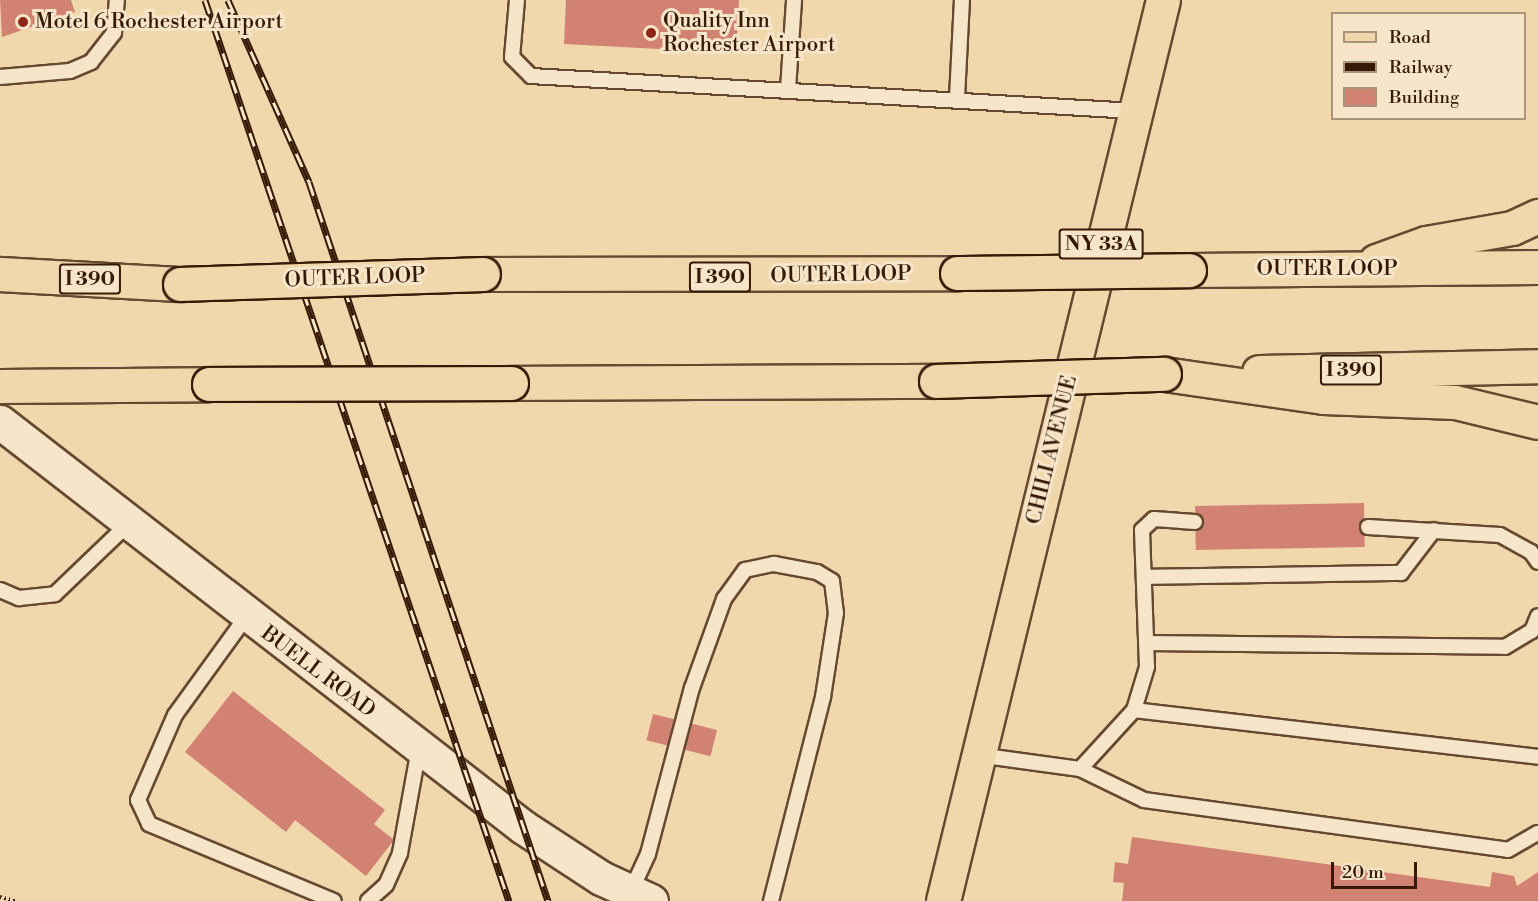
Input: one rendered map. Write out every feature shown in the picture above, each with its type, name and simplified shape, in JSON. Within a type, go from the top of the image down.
[{"type":"main road","name":"CHILI AVENUE","points":[[943,901],[1162,0]]},
{"type":"main road","points":[[1354,269],[1426,243],[1512,228],[1538,216]]},
{"type":"main road","name":"OUTER LOOP","points":[[0,274],[180,284],[483,274],[957,273],[1538,267]]},
{"type":"main road","name":"I 390","points":[[0,386],[125,388],[209,384],[936,381],[1538,366]]},
{"type":"main road","points":[[1164,374],[1323,397],[1455,402],[1538,422]]},
{"type":"street","name":"BUELL ROAD","points":[[0,422],[246,617],[523,827],[640,897]]},
{"type":"lane","points":[[0,77],[70,71],[92,62],[114,33],[117,0]]},
{"type":"lane","points":[[517,0],[512,57],[531,75],[957,98],[1135,111]]},
{"type":"lane","points":[[788,89],[794,0]]},
{"type":"lane","points":[[957,98],[962,0]]},
{"type":"lane","points":[[1080,770],[1134,710],[1147,667],[1142,530],[1154,519],[1195,522]]},
{"type":"lane","points":[[0,591],[19,598],[55,594],[128,524]]},
{"type":"lane","points":[[1368,527],[1500,535],[1531,552],[1538,562]]},
{"type":"lane","points":[[1145,577],[1401,573],[1434,530]]},
{"type":"lane","points":[[640,897],[648,854],[692,688],[724,599],[745,570],[774,564],[811,570],[832,581],[836,613],[824,697],[771,901]]},
{"type":"lane","points":[[1146,643],[1505,646],[1532,631],[1538,616]]},
{"type":"lane","points":[[246,617],[175,715],[138,800],[149,824],[334,901]]},
{"type":"lane","points":[[1134,710],[1538,757]]},
{"type":"lane","points":[[368,901],[386,885],[400,853],[419,748]]},
{"type":"lane","points":[[978,755],[1080,770],[1144,800],[1508,850],[1538,833]]},
{"type":"path","points":[[0,897],[15,901]]},
{"type":"building","name":"Motel 6 Rochester Airport","points":[[0,0],[71,0],[75,12],[2,37]]},
{"type":"building","name":"Quality Inn Rochester Airport","points":[[566,0],[739,0],[736,53],[564,44]]},
{"type":"building","points":[[1364,503],[1365,547],[1196,550],[1195,506]]},
{"type":"building","points":[[233,691],[385,810],[374,824],[394,840],[366,876],[295,820],[286,832],[185,752]]},
{"type":"building","points":[[653,714],[717,730],[711,756],[646,740]]},
{"type":"building","points":[[1132,837],[1490,887],[1492,872],[1514,876],[1517,886],[1538,872],[1538,901],[1122,901],[1124,883],[1113,882],[1115,862],[1128,864]]},
{"type":"railway","points":[[205,0],[509,901]]},
{"type":"railway","points":[[228,0],[309,182],[548,901]]},
{"type":"place","name":"Motel 6 Rochester Airport","points":[[23,22]]},
{"type":"place","name":"Quality Inn Rochester Airport","points":[[651,33]]}]
